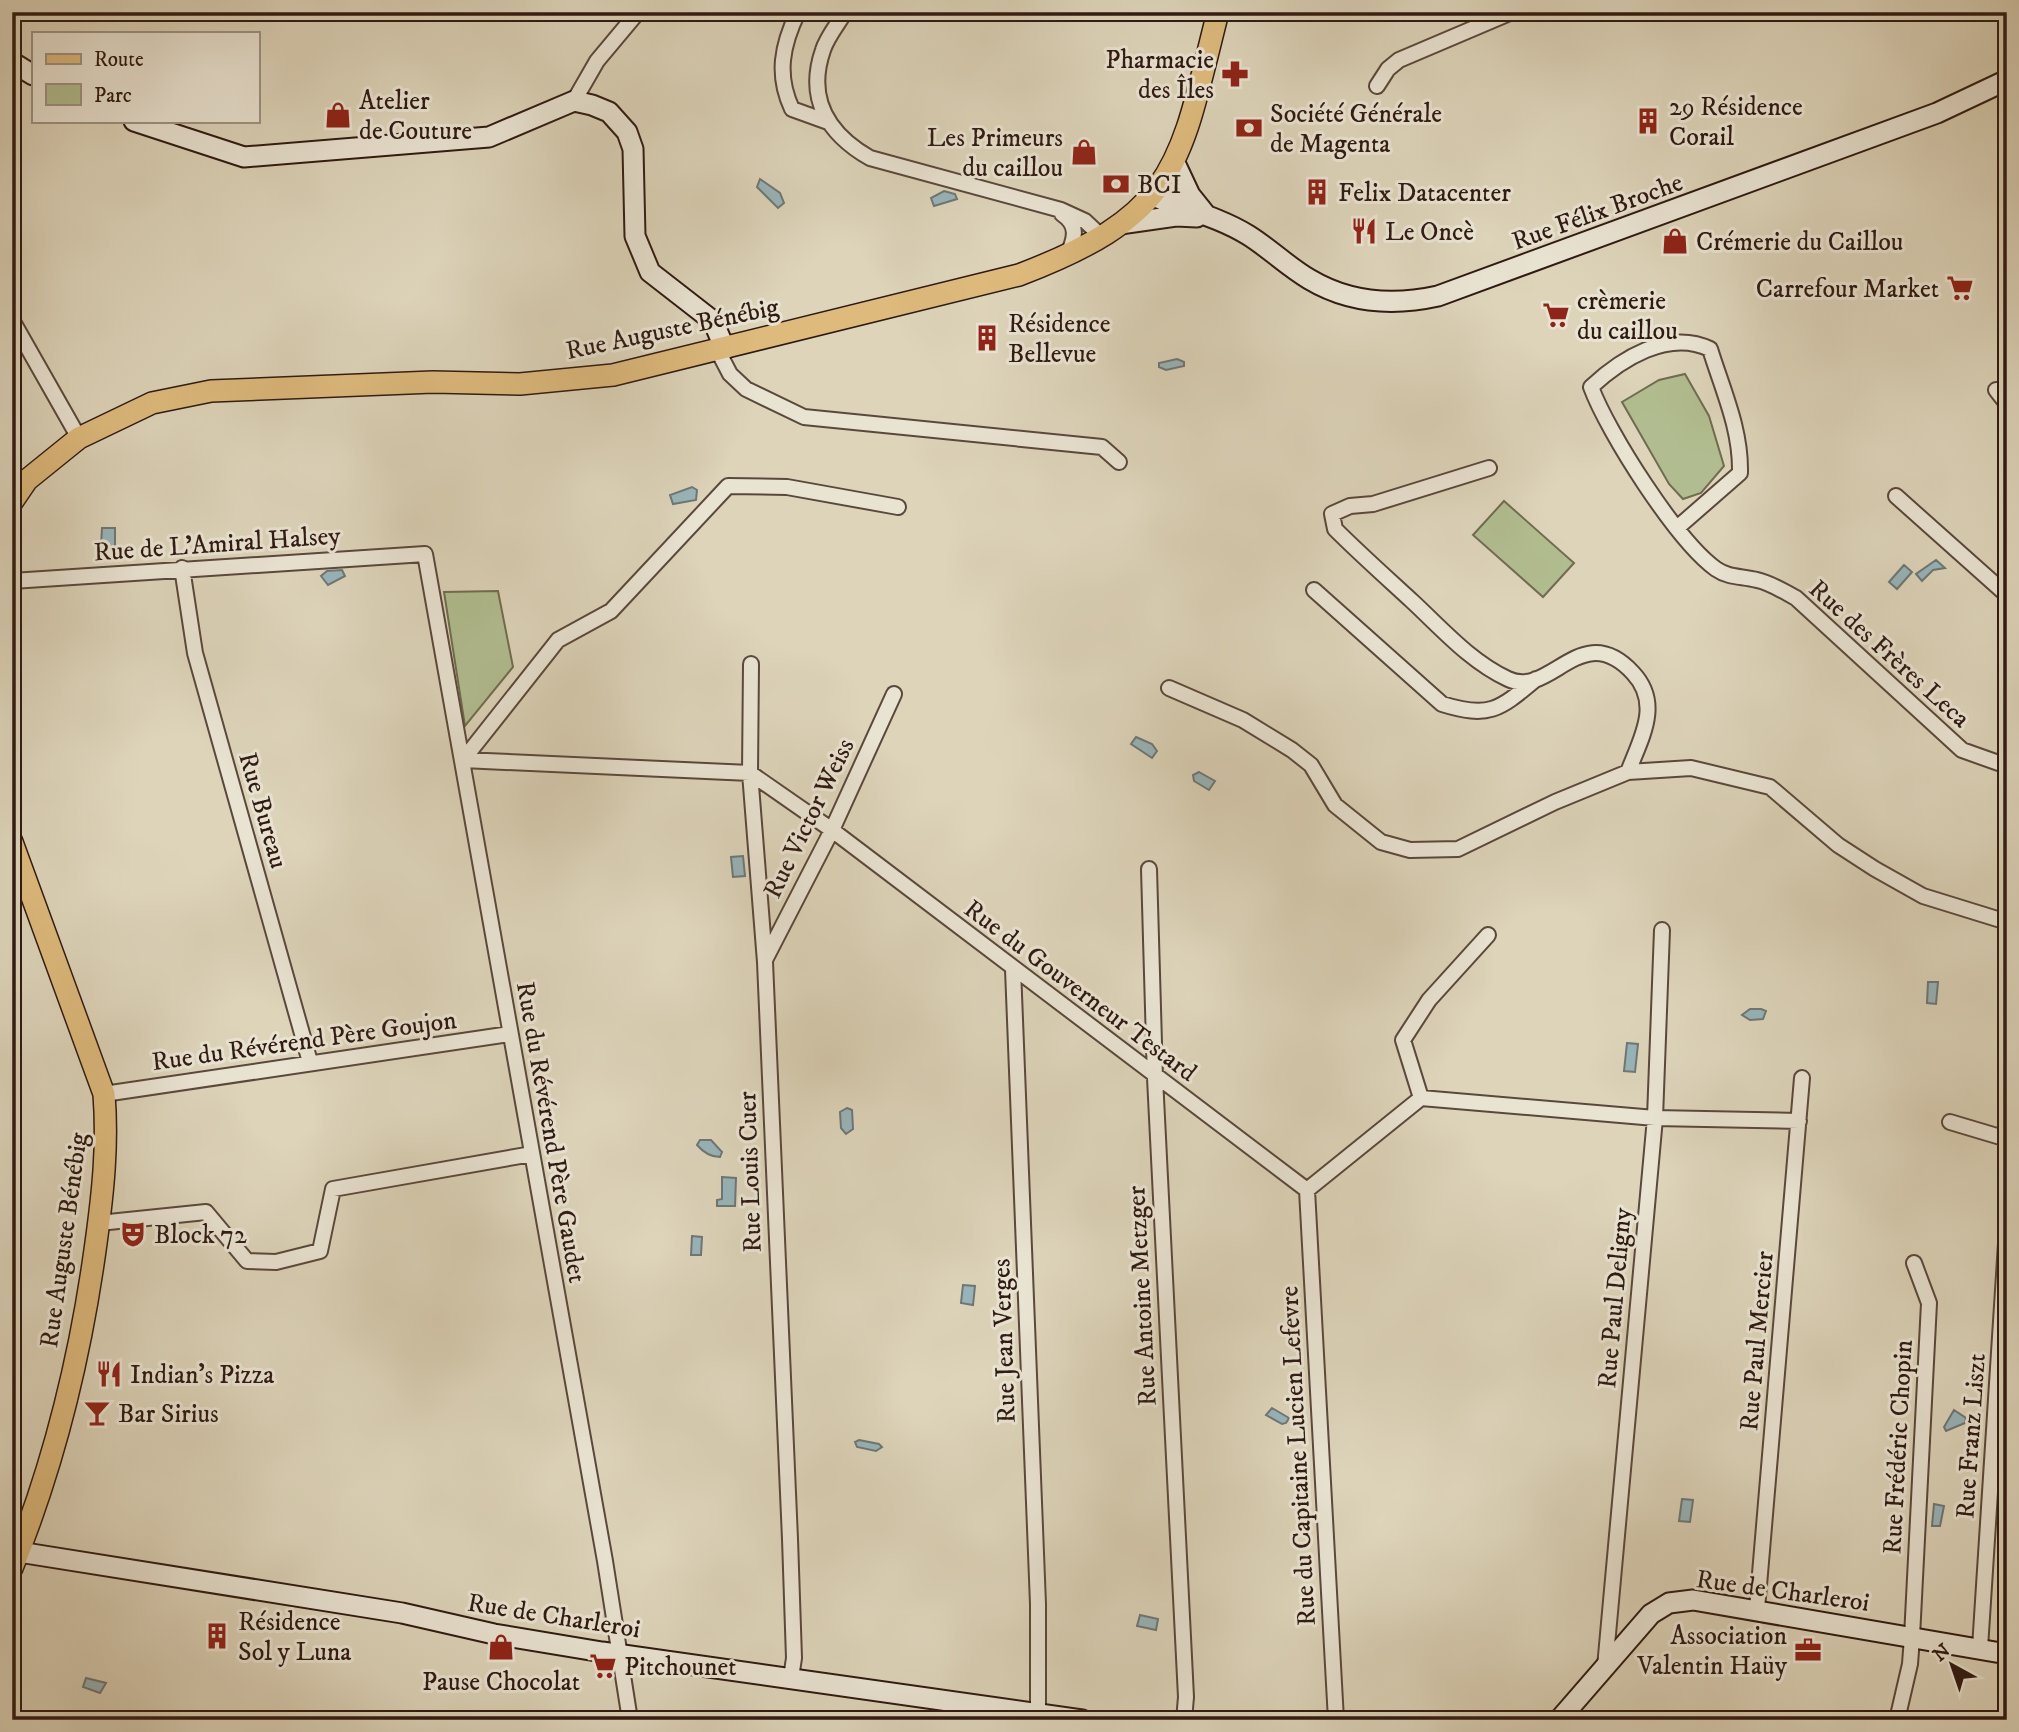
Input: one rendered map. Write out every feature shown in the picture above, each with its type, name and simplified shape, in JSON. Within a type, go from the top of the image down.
[{"type":"main road","name":"Rue Auguste Bénébig","points":[[12,502],[27,480],[79,438],[152,403],[211,391],[562,381],[613,375],[1019,275],[1066,257],[1120,224],[1153,195],[1175,163],[1187,134],[1218,12]]},
{"type":"main road","name":"Rue Auguste Bénébig","points":[[12,842],[104,1094],[107,1135],[88,1306],[69,1386],[15,1560]]},
{"type":"street","points":[[137,122],[244,157],[489,137],[574,101],[597,61],[638,12]]},
{"type":"street","points":[[798,12],[781,57],[784,93],[792,109],[828,122]]},
{"type":"street","points":[[845,12],[823,50],[817,88],[828,122],[845,144],[870,158],[1049,205],[1084,221],[1102,237]]},
{"type":"street","points":[[1377,86],[1388,69],[1399,60],[1510,13]]},
{"type":"street","points":[[12,62],[32,74]]},
{"type":"street","name":"Rue Félix Broche","points":[[1153,195],[1246,234],[1309,280],[1343,295],[1373,302],[1406,303],[1438,296],[1924,118],[2007,80]]},
{"type":"street","points":[[574,101],[609,112],[627,132],[635,165],[635,236],[641,255],[650,272],[713,321],[730,374],[746,389],[804,417],[1102,447],[1119,462]]},
{"type":"street","name":"Rue Félix Broche","points":[[1175,163],[1190,195],[1209,218]]},
{"type":"street","points":[[1049,205],[1073,223],[1075,233],[1066,257]]},
{"type":"street","name":"Rue Félix Broche","points":[[1120,224],[1176,216],[1209,218]]},
{"type":"street","points":[[12,320],[79,438]]},
{"type":"street","name":"Rue des Frères Leca","points":[[1677,528],[1740,474],[1738,432],[1710,349],[1700,344],[1662,344],[1609,371],[1591,387],[1601,412],[1677,528],[1694,551],[1718,570],[1738,579],[1768,583],[1796,598],[1962,750],[2007,766]]},
{"type":"street","points":[[1996,390],[2007,404]]},
{"type":"street","points":[[1489,468],[1373,504],[1350,506],[1332,514],[1335,528],[1483,664],[1511,681],[1536,679]]},
{"type":"street","points":[[463,760],[558,640],[611,611],[728,485],[787,487],[898,507]]},
{"type":"street","points":[[1896,496],[2007,595]]},
{"type":"street","name":"Rue du Révérend Père Gaudet","points":[[425,554],[621,1654],[629,1720]]},
{"type":"street","name":"Rue de L'Amiral Halsey","points":[[12,581],[425,554]]},
{"type":"street","name":"Rue Bureau","points":[[182,568],[195,653],[310,1062]]},
{"type":"street","points":[[1314,590],[1442,704],[1468,712],[1499,709],[1536,679],[1592,651],[1610,655],[1625,664],[1640,681],[1650,712],[1628,772]]},
{"type":"street","name":"Rue Louis Cuer","points":[[751,664],[750,773],[765,962],[790,1539],[794,1651],[792,1678]]},
{"type":"street","points":[[1170,688],[1243,720],[1292,750],[1311,765],[1335,805],[1381,842],[1410,850],[1458,849],[1555,802],[1628,772],[1691,768],[1770,787],[1838,845],[1875,869],[1923,896],[2007,922]]},
{"type":"street","name":"Rue Victor Weiss","points":[[765,962],[832,830],[894,694]]},
{"type":"street","points":[[463,760],[750,773]]},
{"type":"street","name":"Rue du Gouverneur Testard","points":[[750,773],[832,830],[1155,1078],[1307,1190]]},
{"type":"street","name":"Rue Antoine Metzger","points":[[1149,869],[1155,1078],[1186,1697],[1184,1720]]},
{"type":"street","name":"Rue Paul Deligny","points":[[1605,1668],[1655,1118],[1662,930]]},
{"type":"street","points":[[1421,1098],[1403,1040],[1429,1000],[1488,936]]},
{"type":"street","name":"Rue Jean Verges","points":[[1013,969],[1038,1604],[1038,1712]]},
{"type":"street","name":"Rue du Révérend Père Goujon","points":[[104,1094],[510,1034]]},
{"type":"street","name":"Rue Paul Mercier","points":[[1757,1609],[1802,1078]]},
{"type":"street","points":[[1307,1190],[1421,1098],[1655,1118],[1799,1121]]},
{"type":"street","points":[[1950,1122],[2007,1139]]},
{"type":"street","points":[[99,1223],[206,1212],[247,1261],[276,1262],[320,1251],[333,1189],[532,1154]]},
{"type":"street","name":"Rue du Capitaine Lucien Lefevre","points":[[1307,1190],[1336,1720]]},
{"type":"street","name":"Rue Franz Liszt","points":[[1980,1648],[2001,1433],[2007,1228]]},
{"type":"street","name":"Rue Frédéric Chopin","points":[[1897,1720],[1910,1664],[1929,1303],[1913,1263]]},
{"type":"street","name":"Rue de Charleroi","points":[[15,1560],[402,1613],[494,1634],[621,1654],[1082,1720]]},
{"type":"street","name":"Rue de Charleroi","points":[[1559,1720],[1651,1614],[1669,1603],[1693,1600],[1757,1609],[2007,1654]]},
{"type":"green space","points":[[1685,374],[1709,416],[1724,466],[1701,493],[1683,499],[1669,484],[1622,402],[1659,380]]},
{"type":"green space","points":[[1504,501],[1574,563],[1543,597],[1473,535]]},
{"type":"green space","points":[[498,591],[513,667],[465,726],[444,592]]},
{"type":"water","points":[[760,179],[780,193],[784,203],[778,208],[757,187]]},
{"type":"water","points":[[944,191],[955,194],[957,199],[934,206],[931,198]]},
{"type":"water","points":[[1177,359],[1184,362],[1184,366],[1166,370],[1159,367],[1159,363]]},
{"type":"water","points":[[692,487],[697,490],[696,500],[673,504],[670,495]]},
{"type":"water","points":[[102,528],[115,528],[115,546],[101,546]]},
{"type":"water","points":[[1936,560],[1945,568],[1933,570],[1922,581],[1916,574]]},
{"type":"water","points":[[1904,565],[1912,572],[1897,589],[1889,582]]},
{"type":"water","points":[[342,570],[345,576],[328,585],[321,576],[327,571]]},
{"type":"water","points":[[1136,737],[1152,744],[1157,751],[1152,758],[1131,744]]},
{"type":"water","points":[[1199,772],[1215,781],[1209,790],[1194,781],[1193,775]]},
{"type":"water","points":[[743,856],[745,876],[733,877],[731,857]]},
{"type":"water","points":[[1928,982],[1938,982],[1936,1004],[1927,1003]]},
{"type":"water","points":[[1750,1009],[1766,1011],[1763,1019],[1750,1020],[1742,1015]]},
{"type":"water","points":[[1627,1043],[1638,1044],[1635,1072],[1624,1071]]},
{"type":"water","points":[[847,1108],[852,1110],[853,1129],[846,1134],[841,1128],[840,1112]]},
{"type":"water","points":[[700,1140],[711,1140],[722,1152],[720,1157],[702,1150],[697,1145]]},
{"type":"water","points":[[722,1177],[736,1178],[735,1206],[717,1206],[717,1200],[722,1199]]},
{"type":"water","points":[[692,1236],[702,1237],[701,1255],[691,1255]]},
{"type":"water","points":[[963,1285],[975,1286],[973,1305],[961,1303]]},
{"type":"water","points":[[1272,1408],[1289,1418],[1286,1423],[1282,1424],[1266,1415]]},
{"type":"water","points":[[1954,1410],[1966,1418],[1965,1423],[1946,1431],[1944,1427]]},
{"type":"water","points":[[859,1440],[882,1447],[876,1451],[857,1447],[855,1442]]},
{"type":"water","points":[[1682,1499],[1693,1500],[1690,1522],[1679,1521]]},
{"type":"water","points":[[1934,1504],[1944,1506],[1940,1526],[1932,1526]]},
{"type":"water","points":[[1140,1615],[1158,1619],[1156,1630],[1137,1626]]},
{"type":"water","points":[[86,1678],[106,1683],[100,1693],[83,1687]]},
{"type":"place","name":"Pharmacie des Îles","points":[[1235,74]]},
{"type":"place","name":"Atelier de Couture","points":[[338,115]]},
{"type":"place","name":"29 Résidence Corail","points":[[1648,121]]},
{"type":"place","name":"Société Générale de Magenta","points":[[1249,128]]},
{"type":"place","name":"Les Primeurs du caillou","points":[[1084,152]]},
{"type":"place","name":"BCI","points":[[1116,184]]},
{"type":"place","name":"Felix Datacenter","points":[[1317,192]]},
{"type":"place","name":"Le Oncè","points":[[1364,231]]},
{"type":"place","name":"Crémerie du Caillou","points":[[1675,241]]},
{"type":"place","name":"Carrefour Market","points":[[1960,288]]},
{"type":"place","name":"crèmerie du caillou","points":[[1556,315]]},
{"type":"place","name":"Résidence Bellevue","points":[[987,338]]},
{"type":"place","name":"Block 72","points":[[133,1234]]},
{"type":"place","name":"Indian's Pizza","points":[[109,1374]]},
{"type":"place","name":"Bar Sirius","points":[[97,1413]]},
{"type":"place","name":"Résidence Sol y Luna","points":[[217,1636]]},
{"type":"place","name":"Pause Chocolat","points":[[501,1647]]},
{"type":"place","name":"Association Valentin Haüy","points":[[1808,1650]]},
{"type":"place","name":"Pitchounet","points":[[603,1666]]}]
